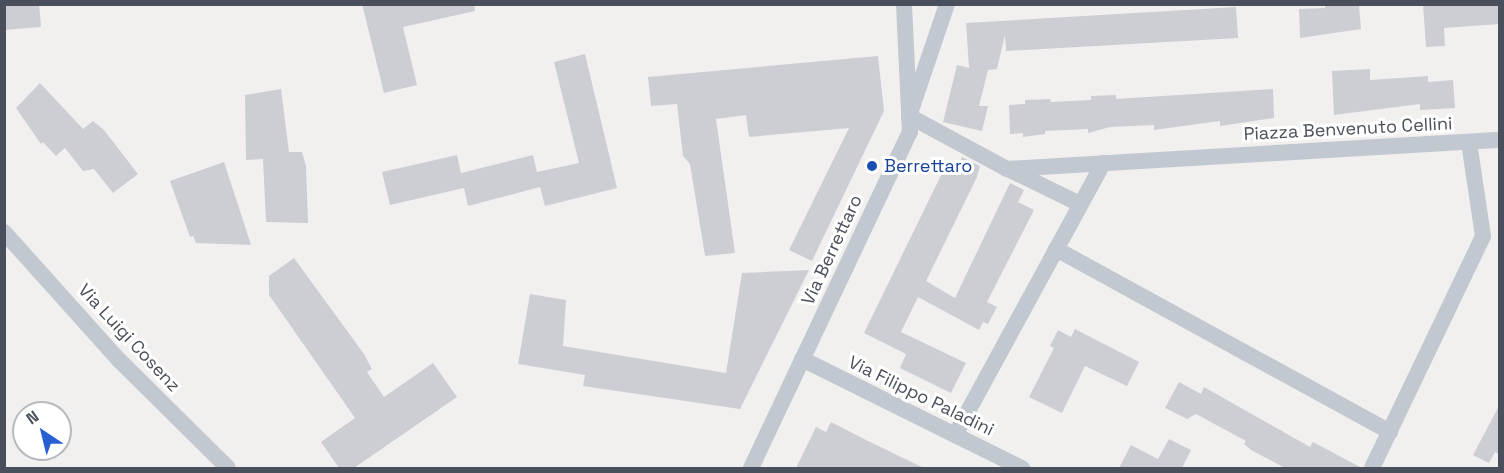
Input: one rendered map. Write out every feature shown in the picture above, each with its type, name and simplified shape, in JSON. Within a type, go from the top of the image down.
[{"type":"street","name":"Via Berrettaro","points":[[752,468],[910,132],[904,4]]},
{"type":"street","points":[[947,4],[909,116],[1007,169],[1080,204]]},
{"type":"street","points":[[1469,142],[1500,140]]},
{"type":"street","name":"Piazza Benvenuto Cellini","points":[[1007,169],[1469,142],[1483,236],[1372,468]]},
{"type":"street","points":[[955,435],[1103,163]]},
{"type":"street","name":"Via Luigi Cosenz","points":[[4,232],[119,360],[228,468]]},
{"type":"street","points":[[1056,249],[1390,432]]},
{"type":"street","name":"Via Filippo Paladini","points":[[802,359],[1022,468]]},
{"type":"building","points":[[4,4],[39,4],[41,27],[5,30]]},
{"type":"building","points":[[362,4],[474,4],[475,11],[403,27],[417,85],[384,93]]},
{"type":"building","points":[[1325,4],[1359,4],[1361,29],[1300,38],[1299,9],[1325,8]]},
{"type":"building","points":[[1423,4],[1500,4],[1500,24],[1444,28],[1445,46],[1426,47]]},
{"type":"building","points":[[1236,7],[1238,38],[1006,51],[1005,35],[997,69],[988,70],[979,106],[988,106],[982,131],[943,122],[957,65],[969,68],[966,23]]},
{"type":"building","points":[[585,54],[617,188],[545,206],[540,187],[468,206],[464,188],[390,205],[382,172],[457,155],[461,173],[533,155],[537,172],[579,163],[554,62]]},
{"type":"building","points":[[878,56],[884,111],[812,261],[789,250],[849,128],[749,137],[746,115],[716,119],[735,253],[705,256],[690,164],[683,156],[677,104],[651,106],[648,77]]},
{"type":"building","points":[[1370,69],[1370,80],[1428,76],[1428,82],[1453,80],[1455,108],[1420,110],[1420,104],[1334,115],[1332,71]]},
{"type":"building","points":[[40,83],[83,129],[93,121],[104,130],[138,174],[113,193],[94,169],[83,171],[65,148],[56,156],[43,142],[41,144],[16,108]]},
{"type":"building","points":[[281,89],[289,152],[302,152],[306,166],[308,223],[266,222],[263,159],[246,160],[245,95]]},
{"type":"building","points":[[1273,89],[1274,118],[1220,126],[1220,121],[1154,130],[1154,125],[1110,127],[1088,133],[1088,129],[1045,131],[1045,134],[1023,137],[1023,133],[1010,134],[1009,105],[1025,104],[1025,100],[1050,99],[1051,102],[1091,100],[1091,96],[1116,95],[1116,99]]},
{"type":"building","points":[[962,157],[980,166],[977,177],[926,281],[955,298],[1010,183],[1024,190],[1018,202],[1034,210],[987,302],[997,307],[988,324],[983,322],[979,330],[918,297],[901,332],[966,363],[951,393],[900,368],[906,354],[864,333],[947,163],[957,167]]},
{"type":"building","points":[[224,162],[251,245],[196,243],[193,236],[190,237],[170,181]]},
{"type":"building","points":[[294,258],[364,354],[372,369],[367,372],[384,397],[433,363],[457,397],[354,468],[339,468],[321,442],[355,418],[269,295],[269,276]]},
{"type":"building","points":[[809,270],[740,409],[583,386],[585,375],[518,364],[530,294],[566,300],[563,346],[726,373],[742,273]]},
{"type":"building","points":[[1075,329],[1139,362],[1127,386],[1085,366],[1062,413],[1029,397],[1054,348],[1050,346],[1058,330],[1071,337]]},
{"type":"building","points":[[1179,382],[1201,394],[1204,387],[1310,447],[1313,442],[1362,468],[1285,468],[1251,450],[1244,444],[1246,441],[1196,414],[1187,419],[1165,408]]},
{"type":"building","points":[[1500,404],[1500,455],[1495,452],[1489,463],[1473,455]]},
{"type":"building","points":[[831,422],[924,468],[796,468],[816,427],[826,432]]},
{"type":"building","points":[[1169,439],[1191,450],[1182,468],[1119,468],[1131,445],[1158,459]]},
{"type":"place","name":"Berrettaro","points":[[872,166]]}]
